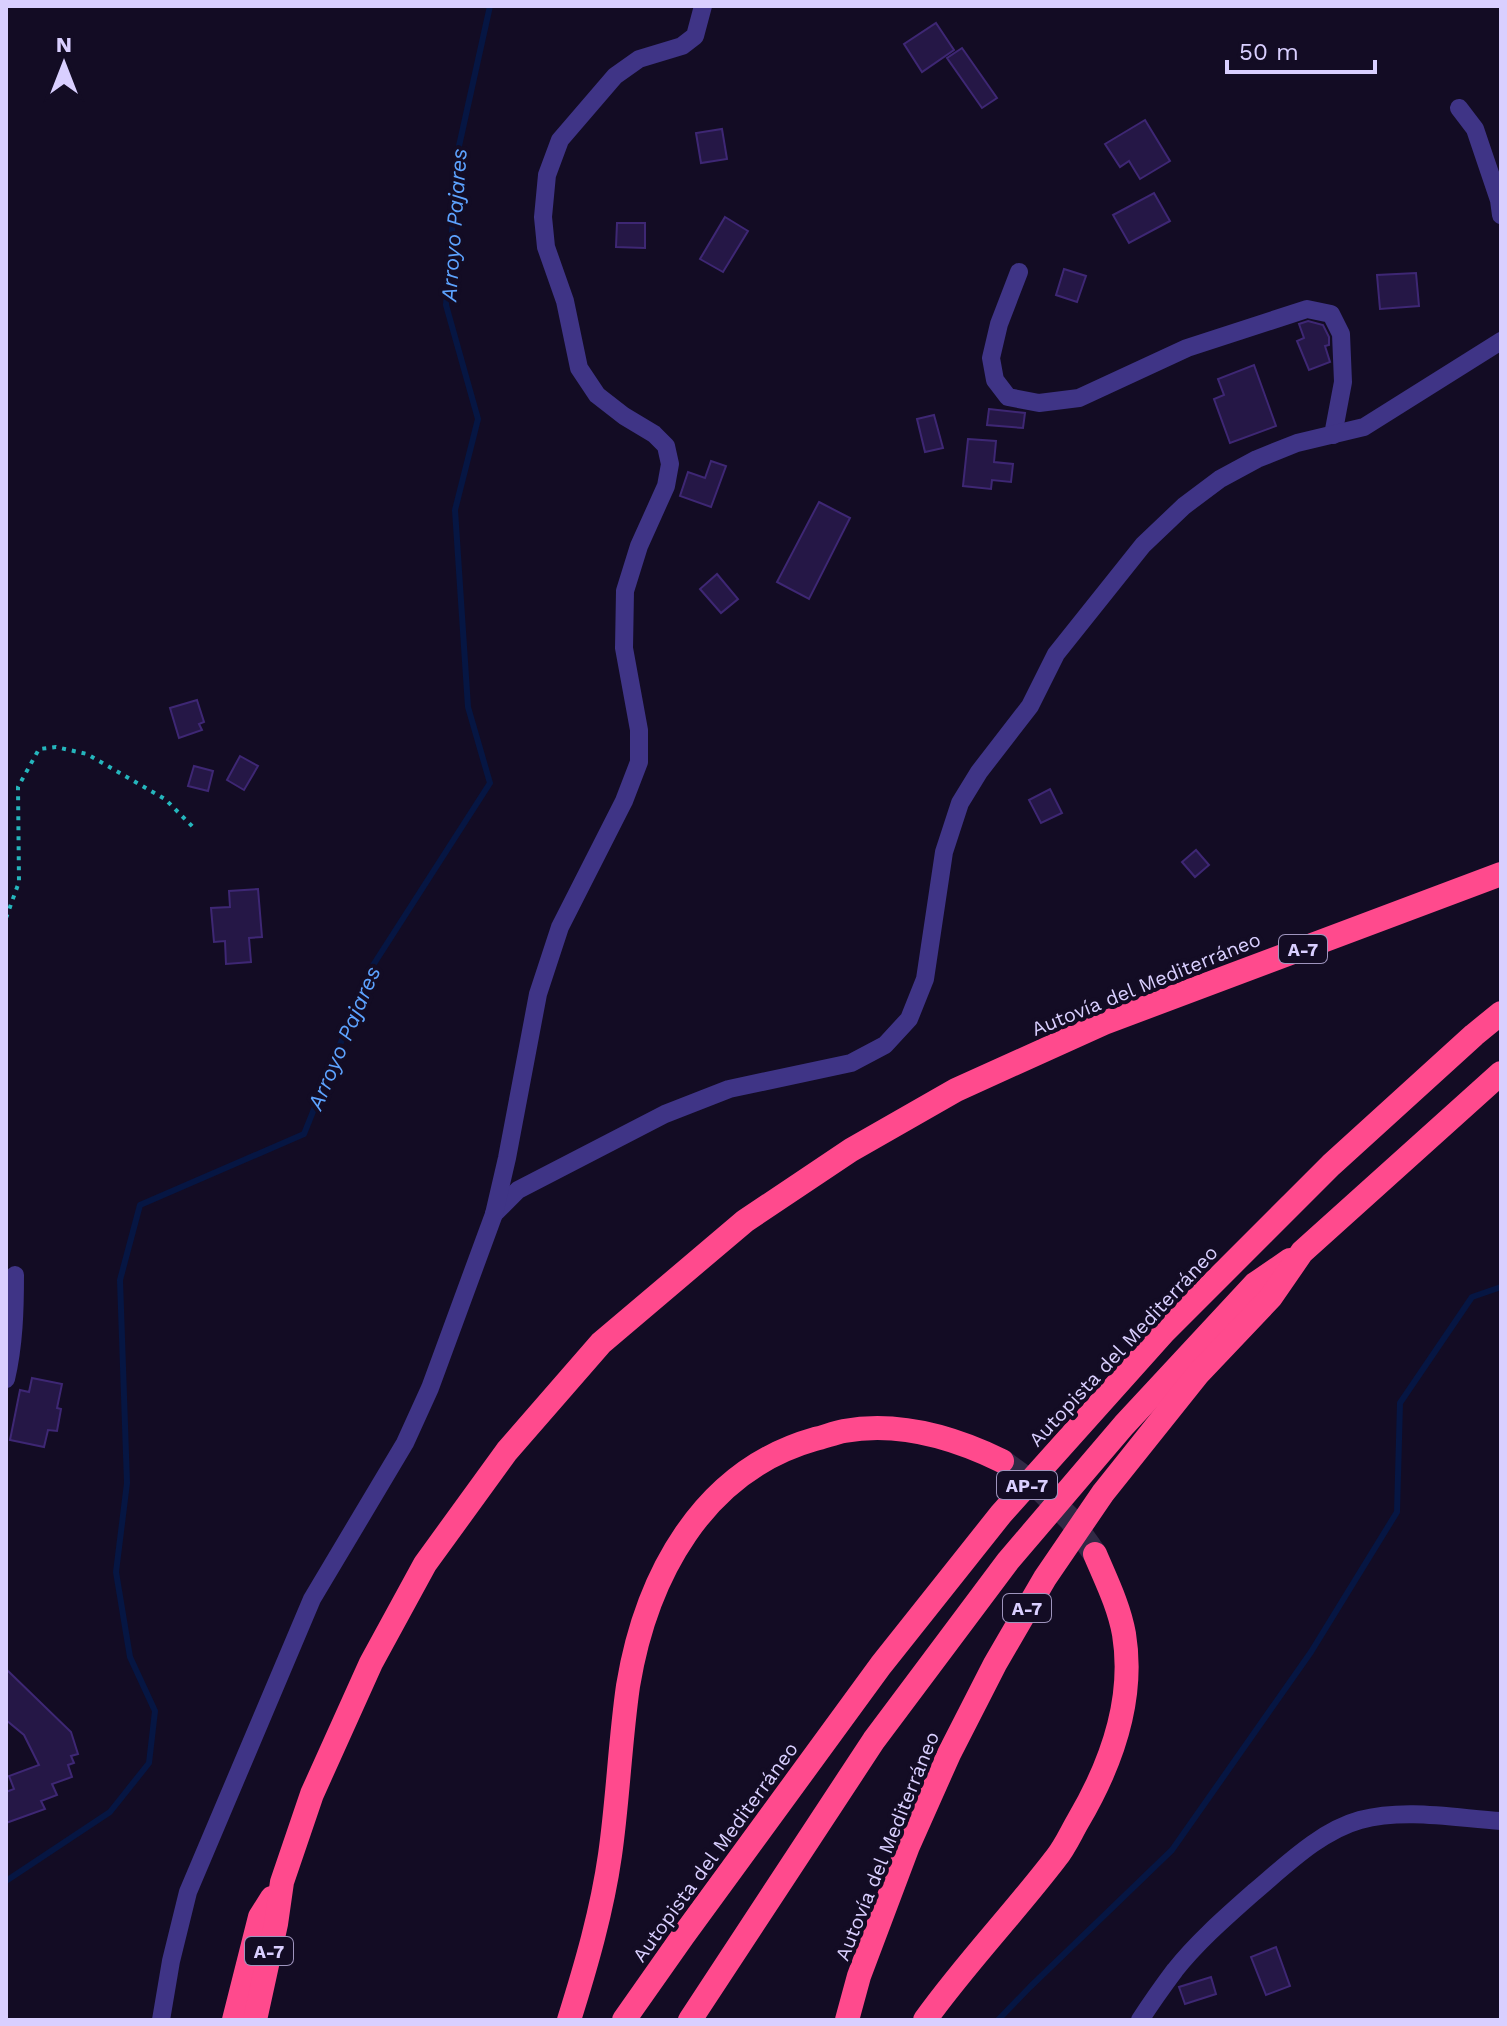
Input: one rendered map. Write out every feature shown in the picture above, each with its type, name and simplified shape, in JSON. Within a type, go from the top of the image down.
[{"type":"highway","name":"Autovía del Mediterráneo","points":[[255,2020],[282,1882],[312,1794],[371,1663],[425,1564],[507,1451],[601,1343],[745,1221],[851,1150],[956,1090],[1104,1023],[1501,874]]},
{"type":"highway","name":"Autopista del Mediterráneo","points":[[624,2020],[881,1665],[1001,1514],[1175,1320],[1331,1165],[1501,1013]]},
{"type":"highway","name":"Autovía del Mediterráneo","points":[[847,2020],[859,1976],[903,1860],[949,1754],[995,1664],[1045,1578],[1103,1493],[1198,1374],[1271,1297],[1302,1252],[1501,1073]]},
{"type":"highway","name":"AP-7","points":[[690,2020],[874,1740],[1008,1561],[1124,1425],[1255,1284],[1302,1252]]},
{"type":"highway","points":[[569,2020],[587,1963],[610,1856],[628,1685],[644,1620],[663,1570],[689,1525],[718,1494],[756,1464],[797,1444],[844,1431],[888,1428],[934,1434],[972,1446],[1002,1461]]},
{"type":"highway","points":[[925,2020],[1058,1855],[1110,1759],[1121,1720],[1126,1678],[1124,1635],[1113,1596],[1095,1554]]},
{"type":"highway","points":[[234,2020],[260,1917],[282,1882]]},
{"type":"street","points":[[161,2020],[188,1892],[312,1599],[405,1443],[424,1402],[494,1214],[538,994],[560,927],[624,801],[639,762],[639,730],[624,648],[625,591],[639,546],[666,486],[670,464],[666,446],[654,434],[597,395],[579,368],[565,301],[546,247],[543,217],[547,175],[560,140],[615,76],[639,59],[682,46],[695,36],[703,6]]},
{"type":"street","points":[[1459,108],[1475,129],[1499,200],[1501,215]]},
{"type":"street","points":[[1019,272],[999,324],[991,358],[995,380],[1008,397],[1039,403],[1079,398],[1187,348],[1307,309],[1331,314],[1341,334],[1343,382],[1333,435]]},
{"type":"street","points":[[494,1214],[518,1190],[665,1114],[729,1089],[851,1063],[885,1045],[909,1019],[925,979],[944,852],[960,803],[979,772],[1030,706],[1056,654],[1143,545],[1184,506],[1220,479],[1257,459],[1297,443],[1364,427],[1501,341]]},
{"type":"street","points":[[6,1379],[15,1312],[15,1275]]},
{"type":"street","points":[[1140,2020],[1176,1969],[1226,1918],[1296,1856],[1320,1839],[1358,1820],[1388,1815],[1501,1821]]},
{"type":"path","points":[[6,918],[19,882],[18,787],[39,749],[56,747],[87,754],[165,799],[193,827]]},
{"type":"building","points":[[936,23],[954,50],[922,72],[904,44]]},
{"type":"building","points":[[962,48],[997,98],[982,108],[947,58]]},
{"type":"building","points":[[1145,120],[1170,161],[1140,179],[1129,161],[1120,167],[1105,144]]},
{"type":"building","points":[[722,129],[727,159],[701,163],[696,133]]},
{"type":"building","points":[[1154,193],[1170,221],[1129,243],[1113,215]]},
{"type":"building","points":[[725,217],[748,231],[723,272],[700,259]]},
{"type":"building","points":[[617,223],[645,223],[645,248],[616,247]]},
{"type":"building","points":[[1064,269],[1086,276],[1077,302],[1056,295]]},
{"type":"building","points":[[1416,273],[1419,306],[1380,309],[1377,275]]},
{"type":"building","points":[[1308,321],[1323,325],[1329,337],[1329,345],[1325,346],[1330,362],[1309,370],[1297,341],[1304,338],[1299,324]]},
{"type":"building","points":[[1254,365],[1276,426],[1230,443],[1214,399],[1224,395],[1218,379]]},
{"type":"building","points":[[989,409],[1025,413],[1023,428],[987,425]]},
{"type":"building","points":[[934,415],[943,448],[925,452],[917,419]]},
{"type":"building","points":[[968,439],[996,441],[994,462],[1013,464],[1011,482],[992,480],[991,489],[963,486]]},
{"type":"building","points":[[711,461],[726,466],[711,507],[680,496],[688,472],[705,478]]},
{"type":"building","points":[[819,502],[850,518],[809,599],[777,582]]},
{"type":"building","points":[[717,574],[738,599],[721,613],[700,589]]},
{"type":"building","points":[[197,700],[204,722],[199,724],[202,730],[179,738],[170,708]]},
{"type":"building","points":[[240,756],[258,766],[244,790],[227,780]]},
{"type":"building","points":[[194,766],[213,771],[208,791],[188,786]]},
{"type":"building","points":[[1050,789],[1062,813],[1041,823],[1029,800]]},
{"type":"building","points":[[1196,850],[1209,865],[1195,877],[1182,862]]},
{"type":"building","points":[[258,889],[262,937],[249,938],[251,962],[226,964],[225,941],[214,942],[211,908],[230,907],[229,891]]},
{"type":"building","points":[[32,1378],[62,1384],[57,1408],[61,1409],[57,1431],[48,1430],[44,1447],[10,1440],[20,1390],[29,1392]]},
{"type":"building","points":[[6,1669],[71,1732],[78,1754],[71,1756],[74,1763],[68,1765],[72,1777],[52,1784],[57,1795],[41,1801],[45,1809],[6,1823],[6,1792],[14,1789],[9,1776],[39,1765],[24,1735],[6,1720]]},
{"type":"building","points":[[1276,1947],[1290,1986],[1266,1995],[1251,1957]]},
{"type":"building","points":[[1211,1977],[1216,1994],[1185,2004],[1179,1987]]},
{"type":"waterway","name":"Arroyo Pajares","points":[[6,1881],[110,1812],[149,1763],[155,1711],[130,1657],[116,1572],[127,1483],[120,1280],[140,1205],[304,1134],[370,970],[490,783],[468,707],[455,510],[478,419],[446,305],[459,146],[490,6]]},
{"type":"waterway","points":[[998,2020],[1172,1850],[1311,1652],[1397,1512],[1400,1403],[1472,1297],[1501,1287]]},
{"type":"tunnel","points":[[1002,1461],[1040,1489],[1071,1520],[1095,1554]]}]
